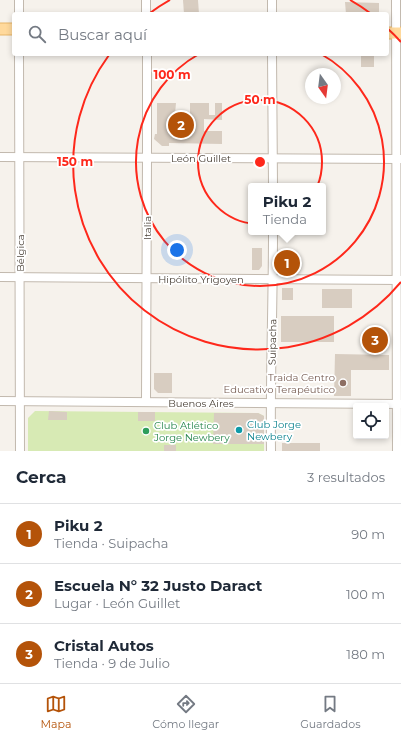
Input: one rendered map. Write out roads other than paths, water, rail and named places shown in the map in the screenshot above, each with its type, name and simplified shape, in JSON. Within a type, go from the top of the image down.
[{"type":"main road","points":[[0,29],[12,29]]},
{"type":"street","points":[[19,0],[19,12]]},
{"type":"street","points":[[146,0],[146,12]]},
{"type":"street","points":[[272,0],[272,12]]},
{"type":"street","points":[[396,0],[395,33],[399,159],[398,451]]},
{"type":"street","name":"Bélgica","points":[[19,56],[20,451]]},
{"type":"street","name":"Italia","points":[[146,402],[147,56]]},
{"type":"street","points":[[272,56],[273,183]]},
{"type":"street","name":"León Guillet","points":[[0,157],[399,159]]},
{"type":"street","name":"Suipacha","points":[[271,451],[273,235]]},
{"type":"street","name":"Hipólito Yrigoyen","points":[[0,277],[399,280]]},
{"type":"street","name":"Buenos Aires","points":[[0,401],[399,404]]},
{"type":"place","name":"Escuela N° 32 Justo Daract","points":[[181,125]]},
{"type":"place","name":"Piku 2","points":[[287,263]]},
{"type":"place","name":"Cristal Autos","points":[[375,340]]},
{"type":"place","name":"Traida Centro Educativo Terapéutico","points":[[343,383]]},
{"type":"place","name":"Club Jorge Newbery","points":[[239,430]]},
{"type":"place","name":"Club Atlético Jorge Newbery","points":[[146,431]]}]
